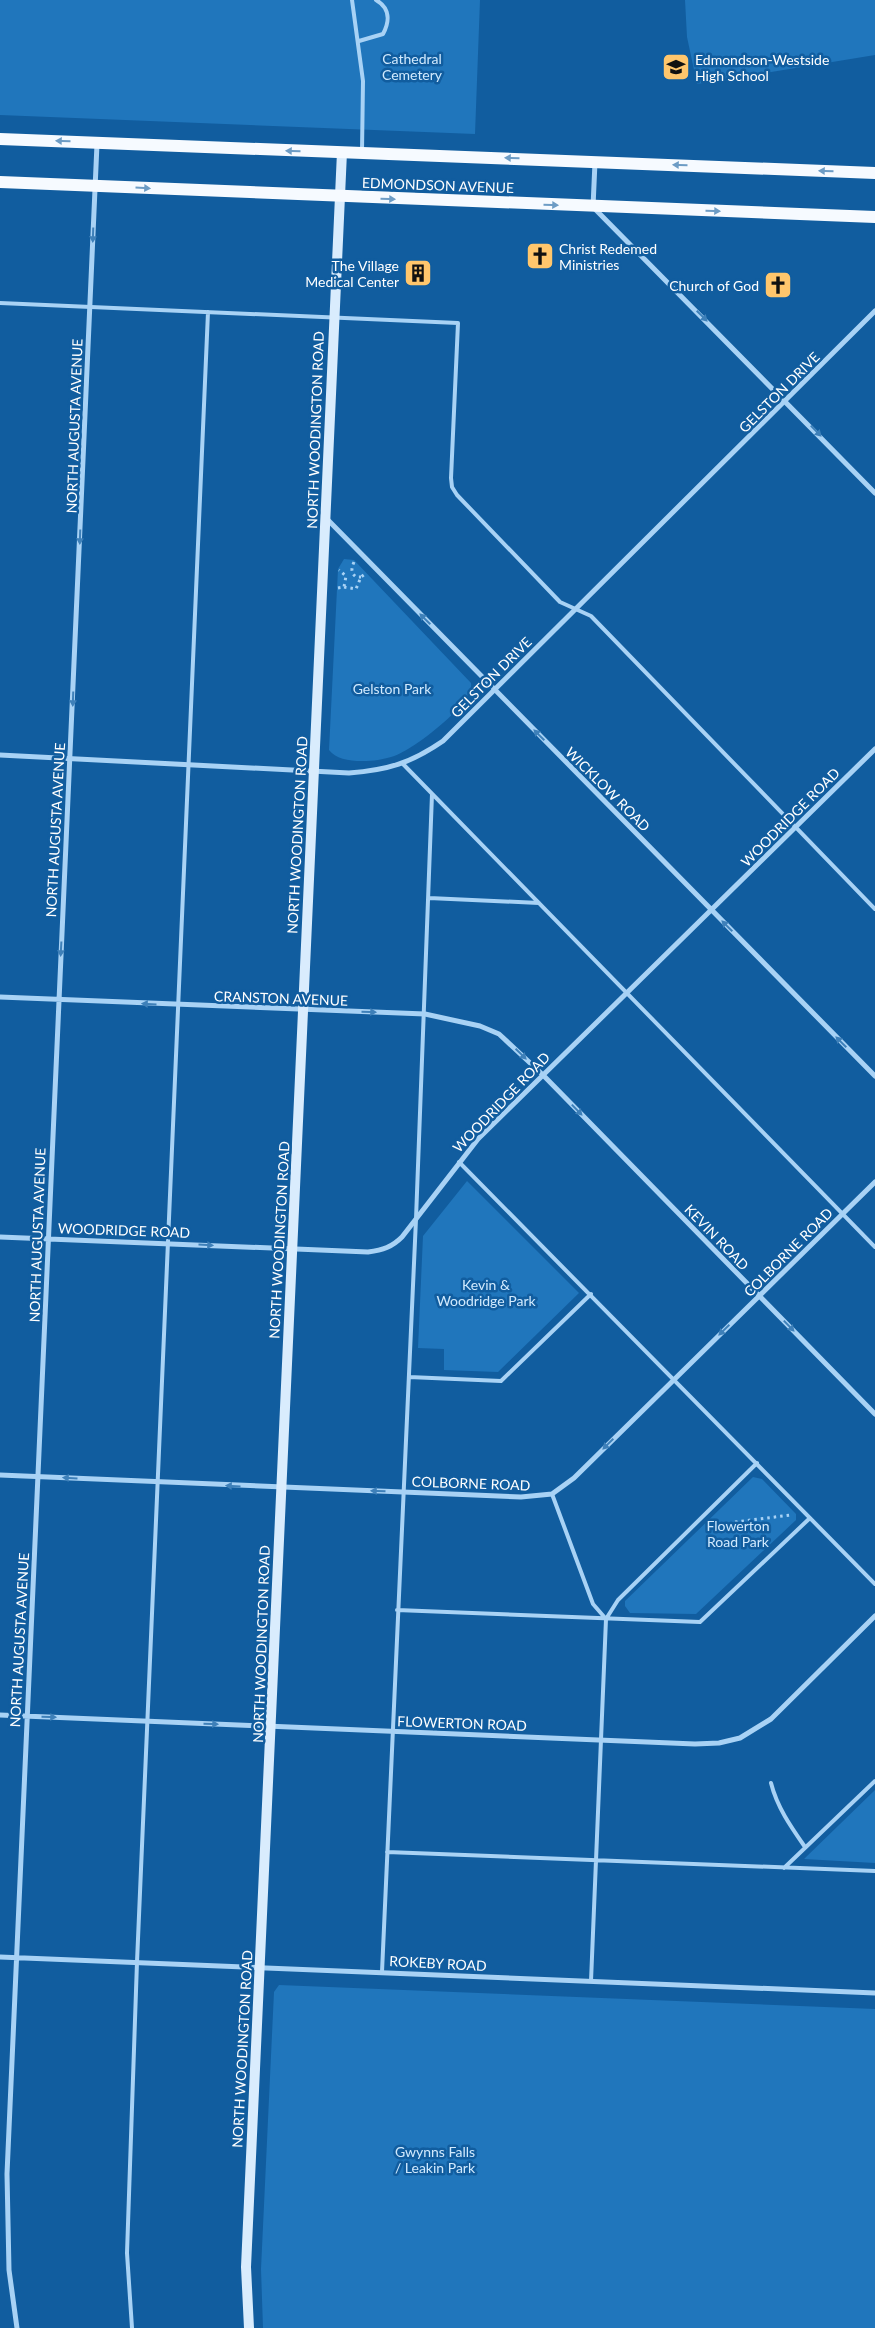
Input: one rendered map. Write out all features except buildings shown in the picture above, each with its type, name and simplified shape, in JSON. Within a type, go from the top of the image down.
[{"type":"main road","name":"EDMONDSON AVENUE","points":[[0,139],[875,173]]},
{"type":"main road","name":"EDMONDSON AVENUE","points":[[0,182],[875,217]]},
{"type":"street","name":"NORTH AUGUSTA AVENUE","points":[[17,2328],[9,2270],[7,2174],[96,143]]},
{"type":"street","name":"NORTH WOODINGTON ROAD","points":[[249,2328],[246,2267],[293,1250],[333,316],[342,152]]},
{"type":"street","points":[[595,162],[593,206],[875,493]]},
{"type":"street","name":"GELSTON DRIVE","points":[[0,755],[349,773],[388,769],[423,755],[442,741],[495,690],[875,311]]},
{"type":"street","name":"WICKLOW ROAD","points":[[324,517],[875,1076]]},
{"type":"street","name":"WOODRIDGE ROAD","points":[[0,1236],[293,1250],[383,1250],[394,1245],[478,1139],[875,749]]},
{"type":"street","name":"CRANSTON AVENUE","points":[[0,997],[425,1014],[474,1024],[498,1034],[543,1075]]},
{"type":"street","name":"KEVIN ROAD","points":[[543,1075],[875,1414]]},
{"type":"street","name":"COLBORNE ROAD","points":[[0,1475],[521,1498],[552,1494],[574,1478],[673,1378],[875,1182]]},
{"type":"street","name":"FLOWERTON ROAD","points":[[0,1715],[695,1744],[719,1743],[740,1738],[772,1719],[875,1616]]},
{"type":"street","name":"ROKEBY ROAD","points":[[0,1957],[875,1993]]},
{"type":"street","points":[[0,2174],[7,2174]]},
{"type":"lane","points":[[352,0],[363,81],[362,153]]},
{"type":"lane","points":[[359,41],[383,34],[388,24],[388,12],[376,0]]},
{"type":"lane","points":[[0,303],[333,316],[458,323],[452,487],[560,602],[591,616],[875,909]]},
{"type":"lane","points":[[132,2328],[127,2253],[137,1962],[179,1005],[187,764],[208,312]]},
{"type":"lane","points":[[403,764],[875,1247]]},
{"type":"lane","points":[[382,1972],[402,1492],[425,1014],[432,794]]},
{"type":"lane","points":[[429,898],[539,903]]},
{"type":"lane","points":[[459,1162],[875,1584]]},
{"type":"lane","points":[[409,1377],[501,1381],[591,1294]]},
{"type":"lane","points":[[590,1981],[606,1619],[618,1600],[757,1464]]},
{"type":"lane","points":[[552,1494],[593,1604],[606,1619]]},
{"type":"lane","points":[[398,1610],[700,1622],[810,1518]]},
{"type":"lane","points":[[784,1868],[875,1781]]},
{"type":"lane","points":[[771,1783],[775,1797],[785,1817],[806,1847]]},
{"type":"lane","points":[[387,1852],[875,1871]]},
{"type":"path","points":[[351,568],[354,562]]},
{"type":"path","points":[[344,586],[346,579],[341,570],[351,568]]},
{"type":"path","points":[[351,568],[355,576]]},
{"type":"path","points":[[338,588],[344,586],[356,589],[364,574]]},
{"type":"path","points":[[346,579],[355,576],[361,577]]},
{"type":"path","points":[[736,1522],[796,1514]]},
{"type":"green space","name":"Cathedral Cemetery","points":[[0,0],[480,0],[475,134],[0,115]]},
{"type":"green space","points":[[685,0],[875,0],[875,55],[697,84],[687,37]]},
{"type":"green space","name":"Gelston Park","points":[[344,559],[354,560],[471,683],[470,692],[463,702],[440,726],[412,746],[384,759],[367,761],[349,760],[334,755],[329,750],[338,569]]},
{"type":"green space","name":"Kevin & Woodridge Park","points":[[467,1181],[579,1293],[498,1372],[444,1370],[444,1349],[418,1348],[423,1236]]},
{"type":"green space","name":"Flowerton Road Park","points":[[753,1477],[762,1479],[796,1514],[796,1520],[696,1614],[630,1613],[625,1606],[625,1601]]},
{"type":"green space","points":[[875,1790],[875,1863],[804,1859]]},
{"type":"green space","name":"Gwynns Falls / Leakin Park","points":[[279,1985],[875,2009],[875,2328],[263,2328],[261,2269],[274,1992]]},
{"type":"place","name":"Edmondson-Westside High School","points":[[676,67]]},
{"type":"place","name":"Christ Redemed Ministries","points":[[540,256]]},
{"type":"place","name":"The Village Medical Center","points":[[418,273]]},
{"type":"place","name":"Church of God","points":[[778,285]]}]
